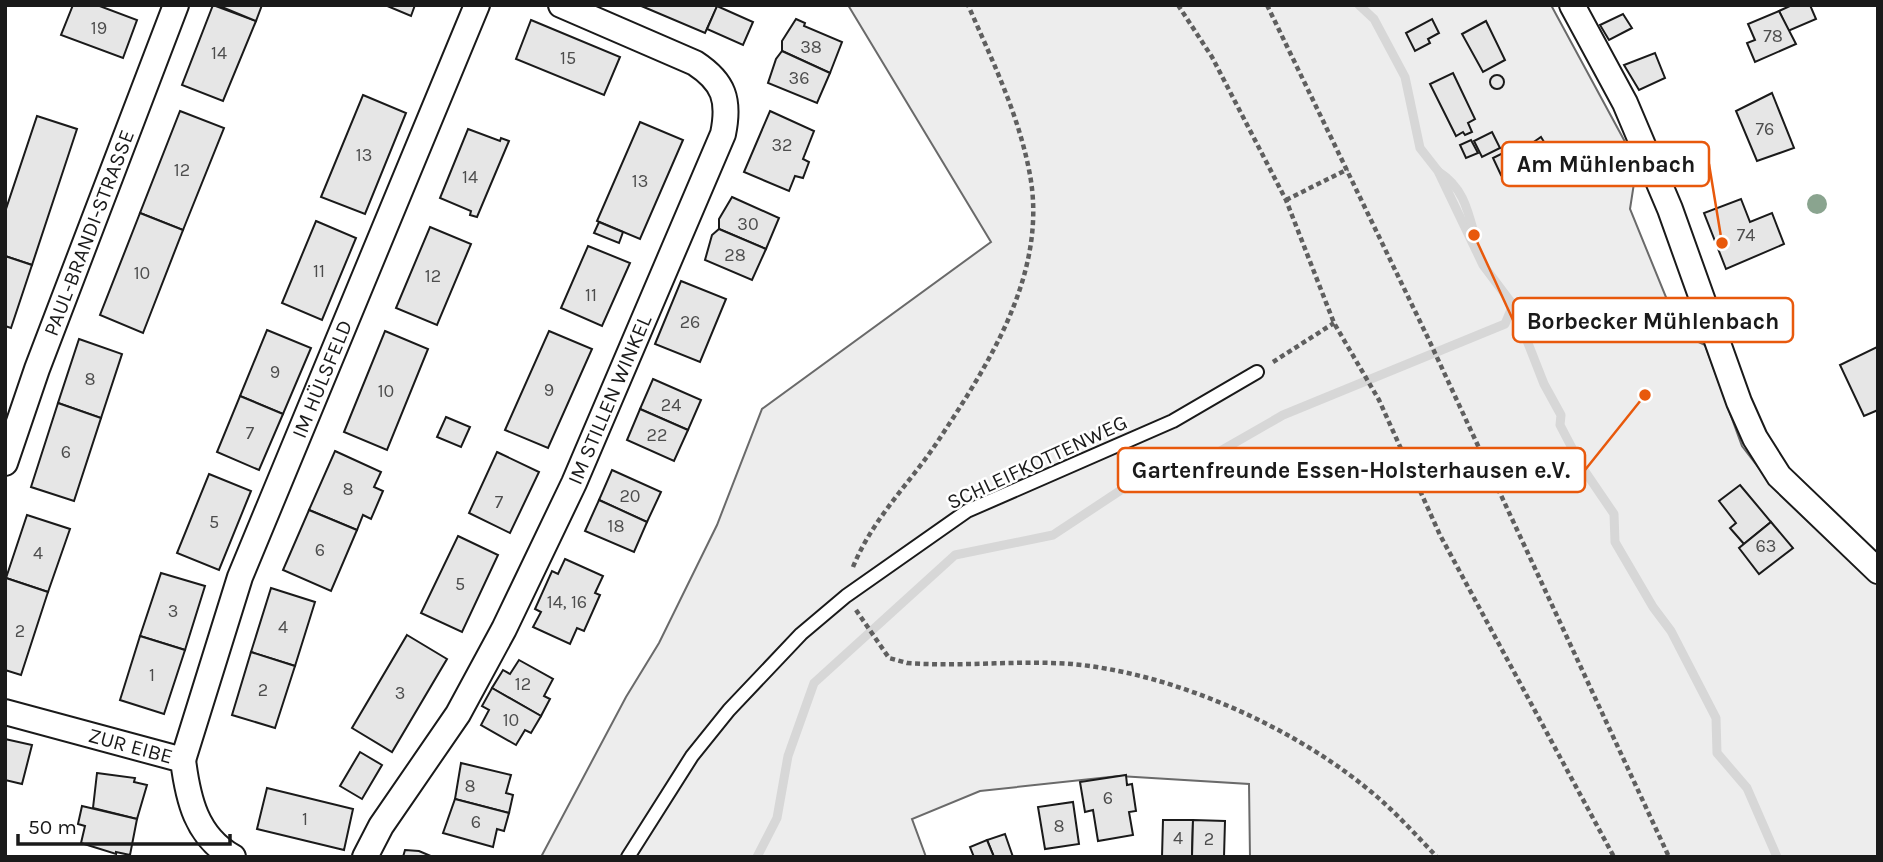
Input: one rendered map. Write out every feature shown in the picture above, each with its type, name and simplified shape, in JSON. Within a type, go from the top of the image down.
[{"type":"street","name":"PAUL-BRANDI-STRASSE","points":[[5,463],[37,369],[176,5]]},
{"type":"street","name":"IM HÜLSFELD","points":[[183,760],[240,578],[477,5]]},
{"type":"street","name":"IM STILLEN WINKEL","points":[[365,857],[381,827],[458,714],[504,629],[574,483],[723,134],[728,103],[722,87],[711,73],[602,13],[561,5]]},
{"type":"street","points":[[1572,5],[1625,103],[1670,209],[1755,438],[1779,476],[1878,571]]},
{"type":"street","name":"ZUR EIBE","points":[[5,712],[183,760],[187,795],[198,822],[216,848],[233,857]]},
{"type":"lane","name":"SCHLEIFKOTTENWEG","points":[[628,857],[685,766],[729,710],[801,634],[846,596],[967,511],[1173,421],[1257,372]]},
{"type":"path","points":[[846,596],[850,572],[862,544],[934,447],[999,340],[1015,304],[1028,261],[1033,222],[1030,176],[1011,107],[968,5]]},
{"type":"path","points":[[1178,5],[1212,57],[1286,200],[1334,323],[1379,400],[1440,535],[1614,857]]},
{"type":"path","points":[[1267,5],[1348,169],[1669,857]]},
{"type":"path","points":[[1286,200],[1348,169]]},
{"type":"path","points":[[1257,372],[1334,323]]},
{"type":"path","points":[[855,608],[889,658],[934,665],[1073,664],[1134,675],[1246,714],[1329,761],[1365,786],[1437,857]]},
{"type":"shaded area","points":[[848,5],[1551,5],[1637,164],[1630,209],[1681,334],[1705,345],[1742,446],[1772,485],[1878,583],[1878,857],[1250,857],[1249,784],[1119,776],[980,791],[912,819],[926,857],[541,857],[626,697],[659,643],[717,525],[762,409],[991,242]]},
{"type":"building","points":[[73,5],[97,5],[137,20],[123,58],[61,35]]},
{"type":"building","points":[[213,5],[256,21],[223,101],[182,85]]},
{"type":"building","points":[[217,5],[262,5],[256,21]]},
{"type":"building","points":[[385,5],[415,5],[411,16]]},
{"type":"building","points":[[639,5],[718,5],[705,33]]},
{"type":"building","points":[[1792,5],[1810,5],[1816,19],[1788,31],[1779,11]]},
{"type":"building","points":[[717,6],[753,22],[743,45],[707,29]]},
{"type":"building","points":[[1779,11],[1796,44],[1755,62],[1747,43],[1755,40],[1748,24]]},
{"type":"building","points":[[1623,14],[1632,28],[1609,40],[1600,25]]},
{"type":"building","points":[[796,19],[805,23],[804,26],[842,42],[830,73],[782,51],[782,41]]},
{"type":"building","points":[[1432,19],[1439,33],[1428,39],[1430,43],[1415,51],[1406,33]]},
{"type":"building","points":[[531,20],[620,57],[604,95],[516,59]]},
{"type":"building","points":[[1486,21],[1505,60],[1483,72],[1462,34]]},
{"type":"building","points":[[782,51],[830,73],[817,103],[768,83],[776,59]]},
{"type":"building","points":[[1655,53],[1665,78],[1639,90],[1624,65]]},
{"type":"building","points":[[1453,73],[1475,119],[1468,123],[1472,132],[1465,135],[1463,132],[1456,136],[1430,84]]},
{"type":"building","points":[[1497,75],[1502,77],[1502,87],[1497,89],[1492,87],[1490,82],[1492,77]]},
{"type":"building","points":[[1772,93],[1794,148],[1757,161],[1736,111]]},
{"type":"building","points":[[363,95],[406,113],[365,214],[321,197]]},
{"type":"building","points":[[180,111],[224,128],[183,230],[140,213]]},
{"type":"building","points":[[770,111],[814,131],[803,159],[809,162],[803,178],[795,176],[789,191],[744,172]]},
{"type":"building","points":[[37,116],[77,129],[32,265],[5,256],[5,212]]},
{"type":"building","points":[[640,122],[683,140],[640,239],[597,221]]},
{"type":"building","points":[[468,129],[500,141],[501,138],[509,141],[477,217],[470,215],[471,211],[440,198]]},
{"type":"building","points":[[1492,132],[1500,148],[1482,157],[1474,141]]},
{"type":"building","points":[[1541,137],[1552,155],[1547,159],[1556,172],[1547,177],[1528,146]]},
{"type":"building","points":[[1471,140],[1478,153],[1466,158],[1460,145]]},
{"type":"building","points":[[1511,149],[1519,165],[1501,175],[1493,158]]},
{"type":"building","points":[[732,197],[779,218],[766,249],[719,229],[719,219]]},
{"type":"building","points":[[1741,199],[1750,222],[1772,213],[1784,244],[1726,269],[1704,213]]},
{"type":"building","points":[[140,213],[183,230],[143,333],[100,315]]},
{"type":"building","points":[[316,221],[356,238],[322,320],[282,303]]},
{"type":"building","points":[[599,222],[623,232],[619,243],[594,233]]},
{"type":"building","points":[[430,227],[471,244],[437,325],[396,308]]},
{"type":"building","points":[[719,229],[766,249],[752,280],[705,260],[712,235]]},
{"type":"building","points":[[588,246],[630,263],[602,326],[561,308]]},
{"type":"building","points":[[5,256],[32,265],[11,328],[5,326]]},
{"type":"building","points":[[681,281],[726,299],[700,362],[655,344]]},
{"type":"building","points":[[267,330],[311,348],[283,414],[240,396]]},
{"type":"building","points":[[385,331],[428,349],[387,450],[344,432]]},
{"type":"building","points":[[549,331],[592,349],[548,448],[505,430]]},
{"type":"building","points":[[79,339],[122,354],[101,418],[58,403]]},
{"type":"building","points":[[1877,347],[1878,410],[1864,416],[1840,365]]},
{"type":"building","points":[[653,379],[701,400],[688,430],[640,409]]},
{"type":"building","points":[[240,396],[283,414],[259,470],[217,452]]},
{"type":"building","points":[[58,403],[101,418],[74,501],[31,487]]},
{"type":"building","points":[[640,409],[688,430],[674,461],[627,440]]},
{"type":"building","points":[[446,417],[470,427],[461,447],[437,437]]},
{"type":"building","points":[[335,451],[381,472],[374,487],[383,491],[371,519],[363,515],[357,530],[309,510]]},
{"type":"building","points":[[497,452],[539,472],[510,533],[469,513]]},
{"type":"building","points":[[612,470],[661,492],[647,522],[599,500]]},
{"type":"building","points":[[209,474],[251,491],[219,570],[177,553]]},
{"type":"building","points":[[1740,485],[1771,522],[1744,544],[1730,528],[1736,523],[1719,501]]},
{"type":"building","points":[[599,500],[647,522],[634,552],[585,531]]},
{"type":"building","points":[[309,510],[357,530],[331,591],[283,570]]},
{"type":"building","points":[[27,515],[70,529],[48,592],[6,578]]},
{"type":"building","points":[[1771,522],[1793,548],[1759,574],[1739,548]]},
{"type":"building","points":[[458,536],[498,555],[462,632],[421,613]]},
{"type":"building","points":[[565,559],[603,576],[595,593],[600,595],[584,631],[577,628],[570,644],[533,627],[541,612],[535,609],[552,571],[558,574]]},
{"type":"building","points":[[161,573],[205,586],[185,650],[140,636]]},
{"type":"building","points":[[6,578],[48,592],[21,675],[5,670]]},
{"type":"building","points":[[271,588],[315,602],[295,666],[251,652]]},
{"type":"building","points":[[407,635],[447,659],[392,752],[352,728]]},
{"type":"building","points":[[140,636],[185,650],[164,714],[120,700]]},
{"type":"building","points":[[251,652],[295,666],[275,728],[232,715]]},
{"type":"building","points":[[519,660],[553,679],[544,696],[550,699],[541,716],[492,688],[503,670],[510,674]]},
{"type":"building","points":[[492,688],[541,716],[531,733],[525,730],[516,745],[481,725],[489,710],[482,706]]},
{"type":"building","points":[[5,739],[32,745],[22,784],[5,780]]},
{"type":"building","points":[[360,752],[382,765],[362,799],[340,786]]},
{"type":"building","points":[[461,763],[511,775],[506,793],[513,795],[509,813],[455,799]]},
{"type":"building","points":[[97,773],[135,778],[134,782],[147,785],[137,819],[93,808]]},
{"type":"building","points":[[1126,775],[1127,785],[1132,784],[1136,811],[1129,812],[1133,835],[1098,841],[1093,810],[1085,812],[1080,782]]},
{"type":"building","points":[[267,788],[353,809],[344,850],[257,829]]},
{"type":"building","points":[[455,799],[509,813],[504,831],[497,829],[493,847],[443,833]]},
{"type":"building","points":[[1073,802],[1079,844],[1045,849],[1038,807]]},
{"type":"building","points":[[82,806],[137,819],[130,855],[116,854],[81,843],[85,826],[78,824]]},
{"type":"building","points":[[1163,820],[1193,820],[1192,857],[1162,857]]},
{"type":"building","points":[[1193,820],[1225,821],[1224,857],[1192,857]]},
{"type":"building","points":[[1005,834],[1013,857],[994,857],[987,840]]},
{"type":"building","points":[[987,840],[994,857],[974,857],[970,847]]},
{"type":"building","points":[[405,850],[419,851],[433,857],[403,857]]},
{"type":"waterway","points":[[1359,5],[1374,19],[1405,77],[1420,148],[1438,171],[1483,265],[1513,305],[1544,384],[1561,415],[1560,425],[1582,467],[1614,514],[1615,542],[1653,607],[1671,631],[1716,718],[1717,753],[1747,788],[1777,857]]},
{"type":"waterway","points":[[1439,172],[1458,191],[1466,206],[1474,233]]},
{"type":"waterway","points":[[757,857],[777,818],[788,756],[814,683],[955,555],[1053,535],[1121,490],[1203,461],[1283,415],[1505,324],[1513,305]]},
{"type":"place","name":"Borbecker Mühlenbach","points":[[1474,235]]},
{"type":"place","name":"Am Mühlenbach","points":[[1722,243]]},
{"type":"place","name":"Gartenfreunde Essen-Holsterhausen e.V.","points":[[1645,395]]}]
